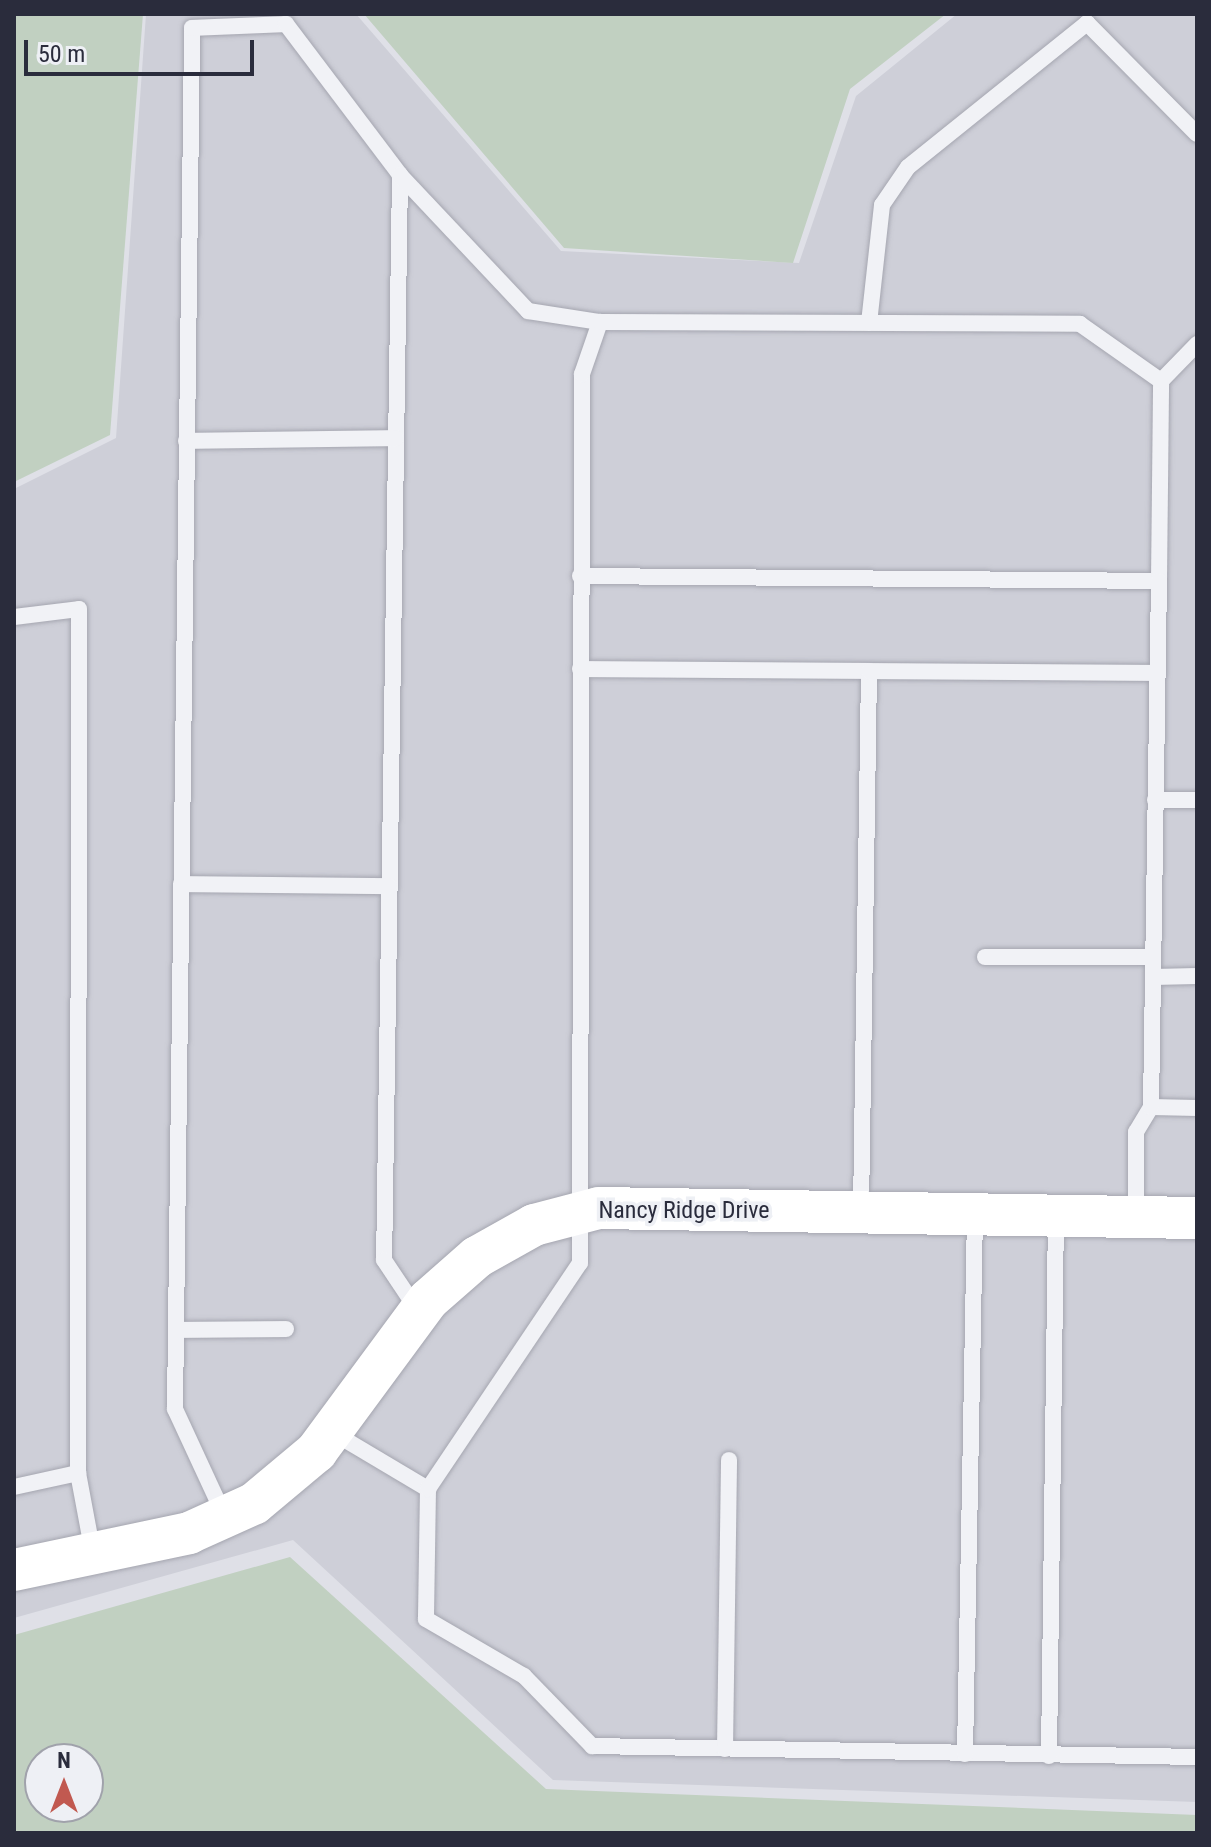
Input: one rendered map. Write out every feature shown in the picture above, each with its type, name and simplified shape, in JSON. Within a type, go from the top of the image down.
[{"type":"street","name":"Nancy Ridge Drive","points":[[14,1570],[189,1533],[255,1503],[331,1431],[419,1313],[477,1257],[534,1225],[599,1208],[1197,1218]]},
{"type":"lane","points":[[869,323],[882,205],[908,167],[1087,23],[1197,134]]},
{"type":"lane","points":[[225,1517],[175,1409],[192,28],[286,24],[400,175],[528,311],[600,322],[1080,324],[1161,381]]},
{"type":"lane","points":[[400,175],[384,1260],[419,1313]]},
{"type":"lane","points":[[600,322],[582,374],[576,1214],[580,1263],[428,1489],[426,1619],[524,1676],[592,1746],[1197,1757]]},
{"type":"lane","points":[[1136,1217],[1136,1132],[1151,1107],[1161,381],[1197,344]]},
{"type":"lane","points":[[186,441],[396,438]]},
{"type":"lane","points":[[580,576],[1159,581]]},
{"type":"lane","points":[[14,617],[79,609],[78,1473],[93,1553]]},
{"type":"lane","points":[[580,669],[1157,673]]},
{"type":"lane","points":[[861,1212],[869,671]]},
{"type":"lane","points":[[1155,800],[1197,800]]},
{"type":"lane","points":[[181,884],[389,886]]},
{"type":"lane","points":[[985,957],[1153,957]]},
{"type":"lane","points":[[1153,977],[1197,976]]},
{"type":"lane","points":[[1151,1107],[1197,1108]]},
{"type":"lane","points":[[965,1754],[975,1214]]},
{"type":"lane","points":[[1049,1756],[1056,1216]]},
{"type":"lane","points":[[176,1330],[286,1329]]},
{"type":"lane","points":[[331,1431],[428,1489]]},
{"type":"lane","points":[[725,1749],[729,1460]]},
{"type":"lane","points":[[14,1487],[78,1473]]},
{"type":"shaded area","points":[[146,14],[356,14],[561,251],[799,263],[856,96],[957,14],[1197,14],[1197,1802],[553,1780],[293,1540],[14,1618],[14,489],[116,438]]},
{"type":"green space","points":[[14,14],[143,14],[110,435],[14,482]]},
{"type":"green space","points":[[364,14],[946,14],[850,89],[793,263],[564,248]]},
{"type":"green space","points":[[290,1557],[546,1789],[1197,1815],[1197,1833],[14,1833],[14,1635]]}]
